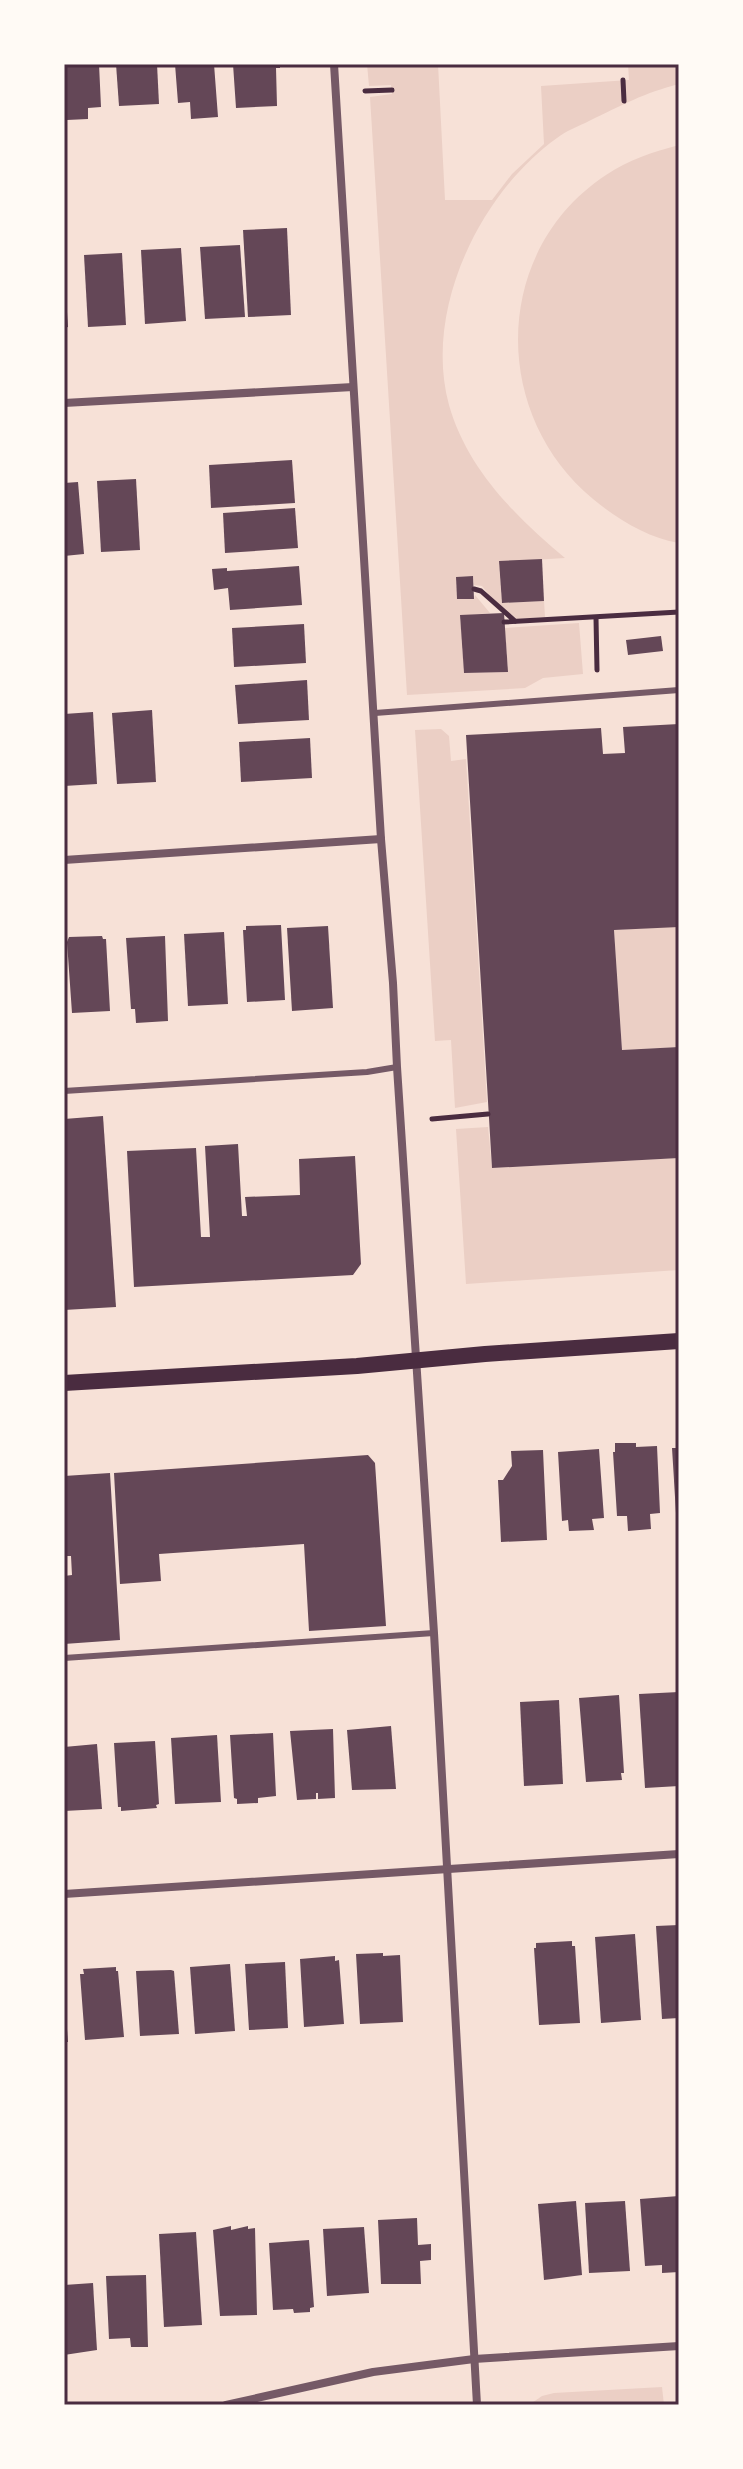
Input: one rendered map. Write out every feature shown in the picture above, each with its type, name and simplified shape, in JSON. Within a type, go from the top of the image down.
[{"type":"main road","points":[[64,1383],[679,1341]]},
{"type":"street","points":[[334,64],[434,1633],[477,2405]]},
{"type":"street","points":[[64,403],[353,387]]},
{"type":"street","points":[[64,860],[381,839]]},
{"type":"street","points":[[64,1894],[679,1854]]},
{"type":"street","points":[[226,2405],[373,2372],[474,2359],[679,2346]]},
{"type":"lane","points":[[375,713],[679,690]]},
{"type":"lane","points":[[64,1091],[367,1072],[397,1067]]},
{"type":"lane","points":[[64,1658],[434,1633]]},
{"type":"path","points":[[623,80],[624,101]]},
{"type":"path","points":[[365,91],[392,90]]},
{"type":"path","points":[[474,589],[481,591],[515,622]]},
{"type":"path","points":[[504,622],[679,612]]},
{"type":"path","points":[[596,618],[597,670]]},
{"type":"path","points":[[432,1119],[488,1114]]},
{"type":"shaded area","points":[[367,64],[438,64],[445,200],[492,200],[512,174],[544,144],[541,86],[629,80],[628,64],[679,64],[679,84],[633,100],[564,133],[529,161],[482,222],[464,256],[451,293],[444,331],[443,369],[449,405],[468,450],[495,490],[565,558],[499,562],[502,603],[544,601],[545,617],[517,619],[494,601],[482,586],[474,585],[473,576],[456,577],[457,599],[474,599],[475,595],[490,613],[460,616],[464,673],[508,672],[505,628],[579,623],[583,674],[543,678],[525,688],[407,695],[370,97],[392,94],[391,85],[369,86]]},
{"type":"shaded area","points":[[679,145],[679,543],[644,532],[612,514],[559,464],[536,423],[522,379],[518,333],[525,288],[541,245],[568,207],[614,170],[641,157]]},
{"type":"shaded area","points":[[441,729],[449,736],[451,761],[466,759],[487,1102],[455,1108],[451,1040],[435,1041],[415,730]]},
{"type":"shaded area","points":[[679,926],[679,1047],[622,1050],[614,930]]},
{"type":"shaded area","points":[[488,1127],[492,1168],[679,1158],[679,1270],[466,1284],[456,1129]]},
{"type":"shaded area","points":[[662,2387],[664,2405],[529,2405],[542,2396],[554,2393]]},
{"type":"building","points":[[64,64],[99,64],[101,107],[88,108],[88,119],[67,120],[64,111]]},
{"type":"building","points":[[116,64],[157,64],[159,104],[119,106]]},
{"type":"building","points":[[175,64],[214,64],[218,117],[191,119],[190,102],[178,103]]},
{"type":"building","points":[[233,64],[280,64],[280,68],[276,68],[277,106],[236,108]]},
{"type":"building","points":[[287,228],[291,315],[248,317],[243,230]]},
{"type":"building","points":[[240,245],[245,317],[205,319],[200,247]]},
{"type":"building","points":[[181,248],[186,321],[145,324],[141,250]]},
{"type":"building","points":[[122,253],[126,325],[88,327],[84,255]]},
{"type":"building","points":[[64,297],[68,327],[64,328]]},
{"type":"building","points":[[292,460],[295,503],[211,508],[209,465]]},
{"type":"building","points":[[136,479],[140,550],[101,552],[97,481]]},
{"type":"building","points":[[78,482],[84,554],[64,556],[64,483]]},
{"type":"building","points":[[295,508],[298,548],[225,553],[223,513]]},
{"type":"building","points":[[542,559],[544,601],[502,603],[499,561]]},
{"type":"building","points":[[299,566],[302,605],[230,610],[228,588],[214,590],[212,569],[227,568],[227,571]]},
{"type":"building","points":[[473,576],[474,599],[457,599],[456,577]]},
{"type":"building","points":[[504,613],[508,672],[464,673],[460,615]]},
{"type":"building","points":[[304,624],[306,663],[234,667],[232,628]]},
{"type":"building","points":[[661,636],[663,651],[628,655],[626,640]]},
{"type":"building","points":[[307,680],[309,720],[238,724],[235,685]]},
{"type":"building","points":[[152,710],[156,782],[117,784],[112,713]]},
{"type":"building","points":[[93,712],[97,784],[64,786],[64,714]]},
{"type":"building","points":[[679,724],[679,927],[614,930],[622,1050],[679,1047],[679,1158],[492,1168],[466,735],[601,728],[603,754],[625,753],[623,727]]},
{"type":"building","points":[[310,738],[312,778],[241,782],[239,742]]},
{"type":"building","points":[[281,925],[285,1000],[247,1002],[243,930],[246,926]]},
{"type":"building","points":[[328,926],[333,1008],[292,1011],[287,928]]},
{"type":"building","points":[[224,932],[228,1004],[188,1006],[184,934]]},
{"type":"building","points":[[102,936],[106,939],[110,1011],[72,1013],[67,942],[69,937]]},
{"type":"building","points":[[165,936],[168,1021],[136,1023],[135,1009],[131,1009],[126,938]]},
{"type":"building","points":[[103,1116],[116,1307],[64,1310],[64,1119]]},
{"type":"building","points":[[238,1144],[242,1216],[247,1216],[245,1197],[300,1195],[299,1159],[355,1156],[361,1264],[353,1275],[134,1287],[127,1151],[196,1148],[201,1237],[210,1237],[205,1146]]},
{"type":"building","points":[[615,1443],[636,1443],[636,1447],[657,1446],[660,1513],[650,1514],[651,1529],[628,1531],[627,1516],[617,1516]]},
{"type":"building","points":[[672,1448],[679,1448],[679,1513],[676,1513]]},
{"type":"building","points":[[599,1449],[604,1518],[592,1519],[594,1530],[569,1531],[568,1520],[562,1521],[558,1452]]},
{"type":"building","points":[[543,1450],[547,1540],[501,1542],[498,1480],[503,1480],[512,1466],[511,1451]]},
{"type":"building","points":[[368,1455],[375,1463],[386,1626],[309,1631],[304,1544],[159,1554],[161,1581],[120,1584],[114,1473]]},
{"type":"building","points":[[110,1473],[120,1640],[64,1644],[64,1576],[72,1575],[71,1556],[64,1556],[64,1476]]},
{"type":"building","points":[[679,1692],[679,1786],[645,1788],[639,1694]]},
{"type":"building","points":[[619,1695],[622,1780],[586,1782],[579,1698]]},
{"type":"building","points":[[559,1700],[563,1784],[524,1786],[520,1702]]},
{"type":"building","points":[[391,1726],[396,1789],[352,1790],[347,1730]]},
{"type":"building","points":[[333,1729],[335,1798],[318,1799],[316,1793],[316,1799],[297,1800],[290,1731]]},
{"type":"building","points":[[273,1733],[276,1796],[258,1798],[258,1803],[237,1804],[230,1735]]},
{"type":"building","points":[[217,1735],[221,1802],[175,1804],[171,1738]]},
{"type":"building","points":[[155,1741],[159,1804],[157,1808],[121,1811],[118,1807],[114,1743]]},
{"type":"building","points":[[97,1744],[102,1809],[64,1811],[64,1747]]},
{"type":"building","points":[[679,1925],[679,2018],[662,2019],[656,1926]]},
{"type":"building","points":[[635,1934],[641,2020],[601,2023],[595,1937]]},
{"type":"building","points":[[572,1941],[572,1946],[575,1946],[580,2023],[539,2025],[534,1948],[536,1943]]},
{"type":"building","points":[[383,1953],[383,1956],[400,1955],[403,2022],[360,2024],[356,1954]]},
{"type":"building","points":[[335,1956],[335,1961],[339,1960],[344,2024],[304,2027],[300,1959]]},
{"type":"building","points":[[285,1962],[288,2028],[249,2030],[245,1964]]},
{"type":"building","points":[[230,1964],[235,2031],[195,2034],[190,1967]]},
{"type":"building","points":[[116,1967],[124,2037],[85,2040],[80,1974],[84,1974],[83,1969]]},
{"type":"building","points":[[136,1971],[174,1971],[179,2034],[140,2036]]},
{"type":"building","points":[[66,2016],[68,2042],[64,2042]]},
{"type":"building","points":[[679,2196],[679,2272],[662,2273],[662,2265],[645,2266],[640,2199]]},
{"type":"building","points":[[576,2201],[582,2275],[544,2280],[538,2204]]},
{"type":"building","points":[[625,2201],[630,2271],[589,2273],[585,2203]]},
{"type":"building","points":[[417,2218],[418,2245],[431,2244],[431,2260],[420,2261],[421,2284],[381,2284],[378,2220]]},
{"type":"building","points":[[231,2226],[231,2230],[248,2226],[248,2229],[255,2228],[257,2315],[220,2316],[213,2230]]},
{"type":"building","points":[[364,2227],[369,2293],[327,2296],[323,2229]]},
{"type":"building","points":[[196,2232],[202,2325],[164,2327],[159,2234]]},
{"type":"building","points":[[309,2240],[314,2307],[310,2308],[310,2312],[273,2310],[269,2243]]},
{"type":"building","points":[[146,2275],[148,2347],[131,2347],[130,2338],[109,2339],[106,2276]]},
{"type":"building","points":[[93,2283],[97,2350],[64,2355],[64,2285]]}]
